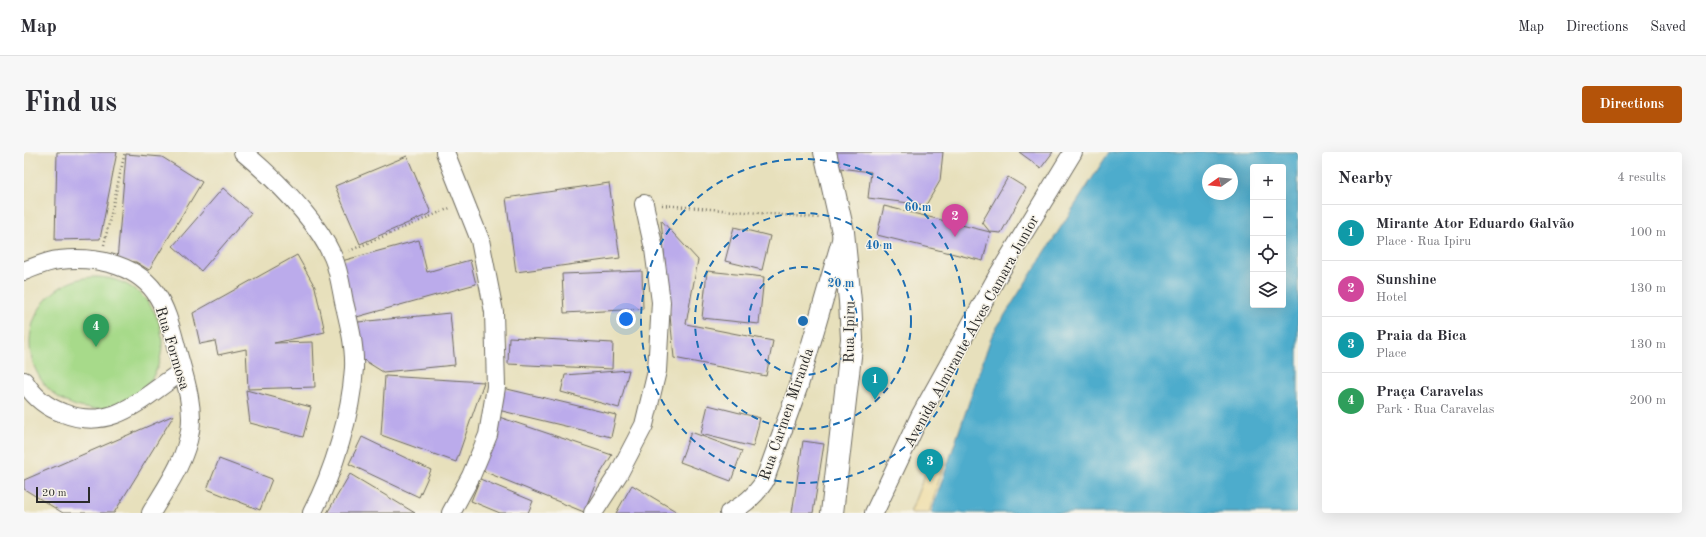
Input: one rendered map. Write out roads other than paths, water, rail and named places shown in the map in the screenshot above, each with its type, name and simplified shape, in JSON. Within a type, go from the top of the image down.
[{"type":"street","points":[[243,152],[273,178],[314,226],[333,258],[350,328],[354,367],[346,420],[324,490],[312,513]]},
{"type":"street","points":[[445,152],[480,240],[494,312],[496,387],[488,436],[471,476],[451,513]]},
{"type":"street","name":"Rua Ipiru","points":[[825,152],[842,226],[850,301],[852,339],[832,513]]},
{"type":"street","name":"Avenida Almirante Alves Camara Junior","points":[[874,513],[924,409],[997,278],[1073,152]]},
{"type":"street","points":[[593,513],[619,473],[644,425],[657,371],[661,302],[654,249],[644,204]]},
{"type":"street","name":"Rua Carmen Miranda","points":[[729,513],[744,505],[756,495],[764,482],[799,384],[842,226]]},
{"type":"street","name":"Rua Formosa","points":[[24,271],[58,260],[100,261],[114,263],[136,274],[154,291],[166,313],[183,371],[192,414],[190,433],[184,458],[151,513]]},
{"type":"street","points":[[24,381],[30,391],[51,409],[77,419],[105,419],[131,407],[183,371]]},
{"type":"water","points":[[1109,152],[1298,152],[1298,513],[931,513],[992,335]]},
{"type":"place","name":"Sunshine","points":[[955,237]]},
{"type":"place","name":"Praça Caravelas","points":[[96,347]]},
{"type":"place","name":"Mirante Ator Eduardo Galvão","points":[[875,400]]},
{"type":"place","name":"Praia da Bica","points":[[930,482]]}]
